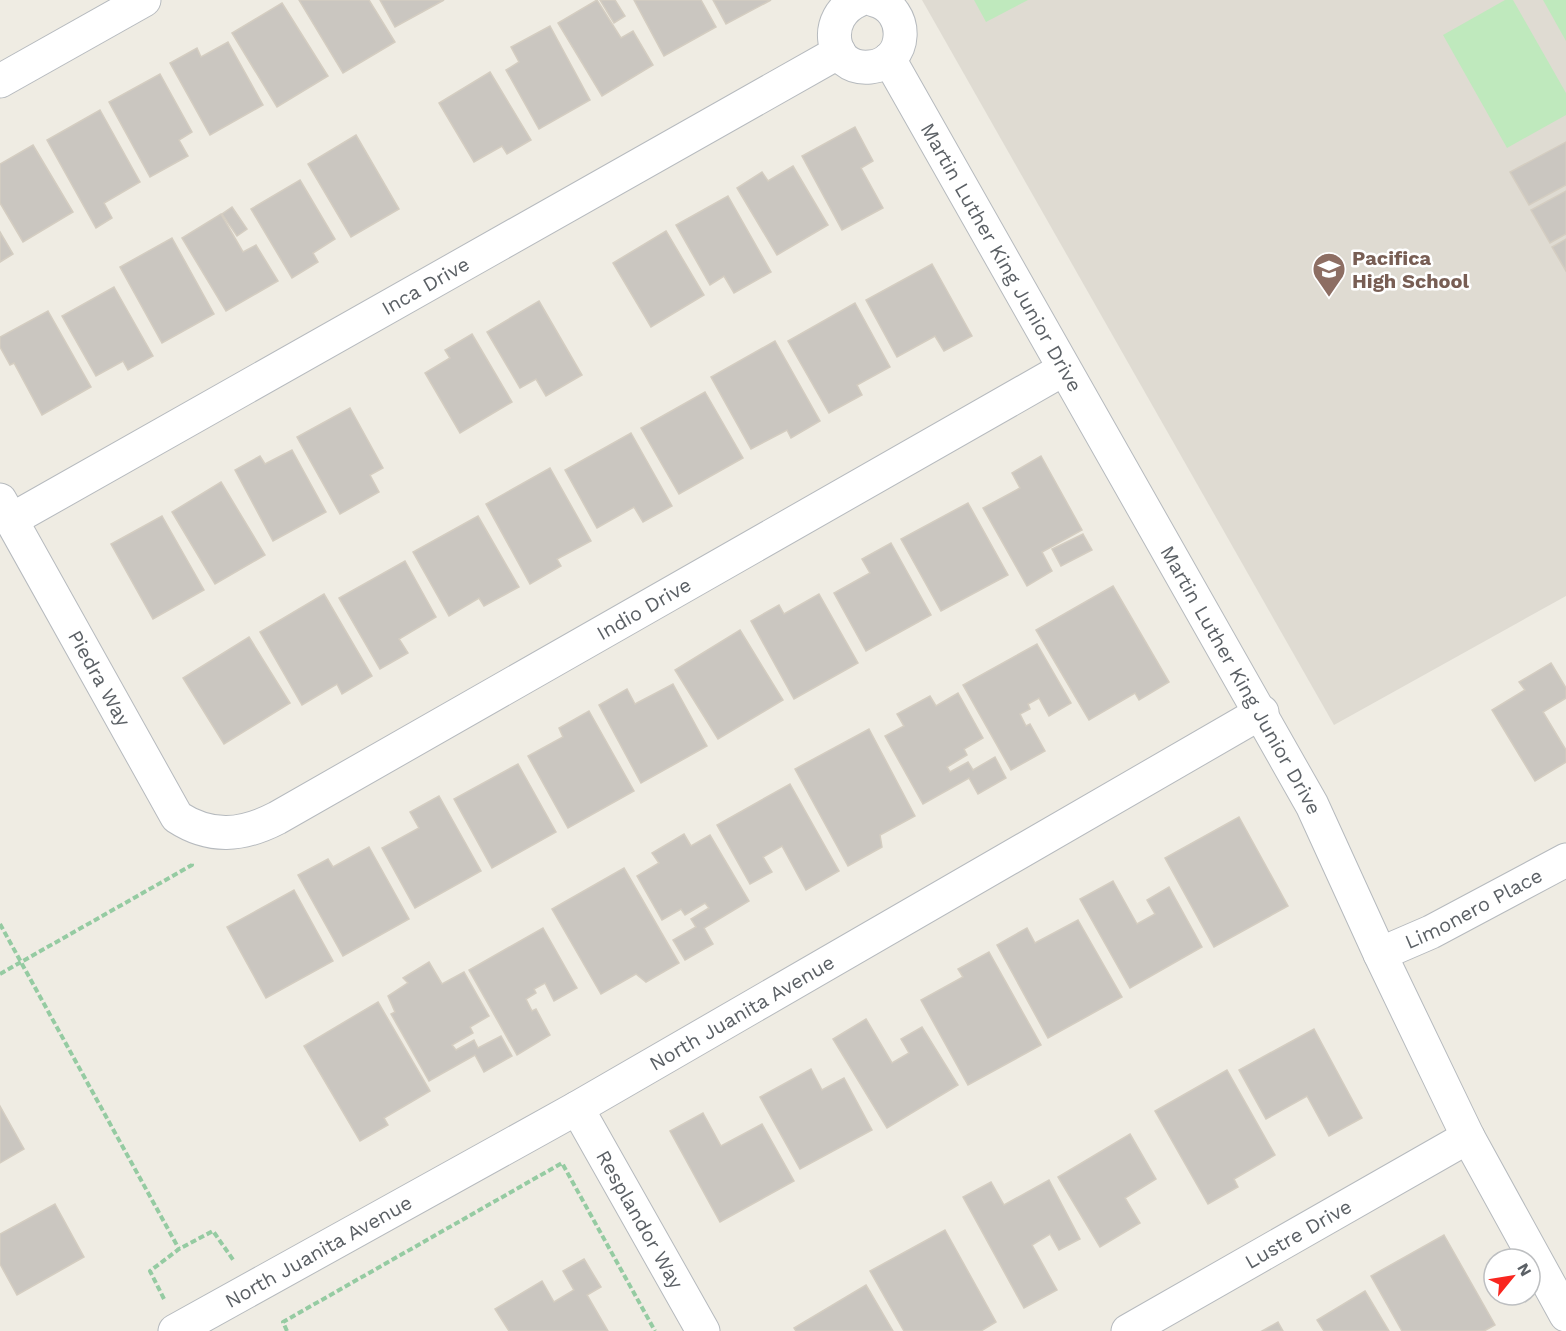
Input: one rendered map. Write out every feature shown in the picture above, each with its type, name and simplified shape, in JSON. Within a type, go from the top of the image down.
[{"type":"street","points":[[0,81],[144,0]]},
{"type":"street","points":[[859,0],[842,11],[833,31],[839,52],[847,61],[857,66],[879,65],[889,59],[900,43],[900,23],[889,7],[874,0]]},
{"type":"street","name":"Inca Drive","points":[[6,510],[839,52]]},
{"type":"street","name":"Martin Luther King Junior Drive","points":[[889,59],[1064,369],[1262,712],[1312,805],[1380,954],[1468,1137],[1566,1315]]},
{"type":"street","name":"Indio Drive","points":[[209,831],[241,833],[256,829],[277,818],[1064,369]]},
{"type":"street","name":"Piedra Way","points":[[6,510],[177,817],[209,831]]},
{"type":"street","name":"North Juanita Avenue","points":[[177,1330],[223,1320],[252,1287],[577,1108],[1262,712]]},
{"type":"street","name":"Limonero Place","points":[[1380,954],[1431,932],[1566,860]]},
{"type":"street","name":"Resplandor Way","points":[[577,1108],[703,1331]]},
{"type":"street","name":"Lustre Drive","points":[[1128,1331],[1468,1137]]},
{"type":"path","points":[[0,974],[192,865],[209,831]]},
{"type":"path","points":[[0,924],[179,1248]]},
{"type":"path","points":[[287,1331],[283,1322],[562,1163],[655,1331]]},
{"type":"path","points":[[177,1330],[150,1271],[179,1248],[213,1231],[252,1287]]},
{"type":"shaded area","name":"Pacifica High School","points":[[922,0],[1566,0],[1566,596],[1334,725]]},
{"type":"green space","points":[[974,0],[1028,0],[986,22]]},
{"type":"green space","points":[[1505,0],[1513,0],[1566,93],[1566,115],[1507,148],[1443,35]]},
{"type":"green space","points":[[1543,0],[1566,0],[1566,41]]},
{"type":"building","points":[[299,0],[369,0],[395,42],[343,73]]},
{"type":"building","points":[[380,0],[444,0],[395,27]]},
{"type":"building","points":[[597,0],[621,38],[633,31],[653,65],[602,96],[558,23]]},
{"type":"building","points":[[600,0],[615,0],[625,16],[614,23]]},
{"type":"building","points":[[634,0],[701,0],[716,27],[664,56]]},
{"type":"building","points":[[713,0],[771,0],[726,24]]},
{"type":"building","points":[[282,3],[328,76],[277,107],[232,33]]},
{"type":"building","points":[[550,26],[590,100],[539,129],[506,70],[519,62],[511,47]]},
{"type":"building","points":[[228,42],[263,105],[210,135],[170,63],[197,48],[201,57]]},
{"type":"building","points":[[490,72],[531,140],[507,154],[502,146],[474,162],[439,103]]},
{"type":"building","points":[[160,74],[192,132],[179,140],[188,156],[150,177],[109,102]]},
{"type":"building","points":[[100,110],[140,182],[104,203],[112,218],[96,228],[47,140]]},
{"type":"building","points":[[855,127],[873,161],[861,168],[883,208],[842,230],[802,156]]},
{"type":"building","points":[[356,135],[399,209],[351,237],[308,164]]},
{"type":"building","points":[[1566,142],[1566,185],[1529,205],[1510,172]]},
{"type":"building","points":[[33,145],[73,212],[23,242],[0,203],[0,164]]},
{"type":"building","points":[[793,166],[828,225],[777,255],[737,188],[762,172],[768,181]]},
{"type":"building","points":[[300,180],[335,239],[313,253],[318,262],[292,278],[251,209]]},
{"type":"building","points":[[1566,191],[1566,234],[1550,243],[1531,210]]},
{"type":"building","points":[[728,196],[771,272],[734,293],[724,276],[710,285],[676,225]]},
{"type":"building","points":[[232,207],[247,229],[237,236],[222,214]]},
{"type":"building","points":[[221,214],[243,252],[256,245],[278,281],[226,311],[182,238]]},
{"type":"building","points":[[666,231],[704,295],[651,327],[613,263]]},
{"type":"building","points":[[0,232],[13,254],[0,262]]},
{"type":"building","points":[[172,238],[214,314],[162,343],[120,267]]},
{"type":"building","points":[[1566,239],[1566,271],[1552,247]]},
{"type":"building","points":[[932,264],[972,336],[944,351],[935,336],[897,357],[866,300]]},
{"type":"building","points":[[114,287],[153,356],[128,370],[123,361],[96,376],[62,316]]},
{"type":"building","points":[[539,301],[582,375],[546,396],[536,379],[520,388],[487,332]]},
{"type":"building","points":[[855,303],[890,367],[857,385],[862,395],[829,413],[788,341]]},
{"type":"building","points":[[48,311],[91,387],[42,415],[14,363],[10,365],[0,347],[0,337]]},
{"type":"building","points":[[472,334],[512,402],[460,433],[425,373],[450,358],[445,350]]},
{"type":"building","points":[[775,341],[820,421],[791,438],[787,430],[751,449],[711,377]]},
{"type":"building","points":[[705,392],[743,458],[679,494],[641,428]]},
{"type":"building","points":[[350,408],[383,468],[370,475],[379,492],[340,514],[297,437]]},
{"type":"building","points":[[631,433],[672,506],[643,522],[634,507],[597,528],[565,470]]},
{"type":"building","points":[[292,450],[326,512],[273,541],[235,470],[260,456],[265,464]]},
{"type":"building","points":[[1041,456],[1082,530],[1042,552],[1052,571],[1027,586],[983,508],[1020,488],[1012,473]]},
{"type":"building","points":[[550,468],[591,541],[557,559],[561,566],[530,584],[486,504]]},
{"type":"building","points":[[221,482],[265,555],[215,584],[172,512]]},
{"type":"building","points":[[968,503],[1008,575],[941,611],[901,539]]},
{"type":"building","points":[[162,516],[204,590],[153,619],[111,544]]},
{"type":"building","points":[[478,516],[519,587],[484,606],[479,598],[449,616],[413,552]]},
{"type":"building","points":[[1083,534],[1092,550],[1061,566],[1052,549]]},
{"type":"building","points":[[891,543],[931,615],[866,651],[834,593],[870,573],[862,559]]},
{"type":"building","points":[[405,561],[436,617],[399,639],[408,653],[380,669],[339,598]]},
{"type":"building","points":[[1113,586],[1169,682],[1139,700],[1135,693],[1089,720],[1036,630]]},
{"type":"building","points":[[324,594],[372,676],[342,694],[337,684],[302,705],[260,632]]},
{"type":"building","points":[[819,594],[858,663],[794,699],[751,621],[779,605],[784,614]]},
{"type":"building","points":[[740,630],[783,700],[718,739],[675,670]]},
{"type":"building","points":[[249,637],[290,703],[224,744],[183,678]]},
{"type":"building","points":[[1037,644],[1071,703],[1049,716],[1039,698],[1028,704],[1030,709],[1020,714],[1026,726],[1030,724],[1045,751],[1011,770],[963,685]]},
{"type":"building","points":[[1551,663],[1566,688],[1566,698],[1543,712],[1566,750],[1566,762],[1535,781],[1492,710],[1525,690],[1519,682]]},
{"type":"building","points":[[673,684],[707,746],[641,783],[599,705],[627,689],[635,704]]},
{"type":"building","points":[[958,693],[983,738],[964,749],[967,755],[947,767],[950,772],[968,762],[973,770],[995,757],[1006,778],[978,794],[969,778],[923,804],[885,736],[904,726],[897,714],[930,696],[936,706]]},
{"type":"building","points":[[589,711],[634,791],[568,828],[528,756],[563,737],[559,728]]},
{"type":"building","points":[[869,729],[915,816],[880,835],[882,847],[848,866],[795,769]]},
{"type":"building","points":[[518,764],[556,832],[492,868],[454,799]]},
{"type":"building","points":[[790,784],[839,871],[806,890],[782,846],[763,857],[772,872],[750,884],[717,825]]},
{"type":"building","points":[[439,796],[481,871],[415,908],[382,848],[419,828],[410,812]]},
{"type":"building","points":[[1239,817],[1288,906],[1214,947],[1165,858]]},
{"type":"building","points":[[684,834],[691,846],[710,835],[749,901],[704,928],[713,944],[685,960],[673,940],[696,927],[691,919],[709,908],[705,903],[685,915],[681,909],[662,920],[637,876],[659,863],[652,853]]},
{"type":"building","points":[[369,847],[409,919],[343,956],[298,875],[328,859],[333,867]]},
{"type":"building","points":[[624,868],[679,963],[646,982],[636,974],[601,994],[552,909]]},
{"type":"building","points":[[1113,881],[1137,924],[1155,914],[1147,900],[1169,887],[1202,947],[1130,988],[1080,899]]},
{"type":"building","points":[[294,890],[333,961],[266,998],[227,927]]},
{"type":"building","points":[[1078,920],[1122,997],[1048,1038],[997,945],[1027,928],[1035,943]]},
{"type":"building","points":[[543,928],[577,988],[554,1001],[545,983],[534,989],[536,993],[526,999],[532,1011],[536,1009],[550,1035],[517,1055],[469,970]]},
{"type":"building","points":[[989,952],[1041,1045],[968,1085],[921,1000],[963,977],[958,969]]},
{"type":"building","points":[[429,962],[442,984],[464,972],[489,1016],[470,1027],[473,1033],[452,1045],[456,1050],[474,1040],[478,1048],[501,1036],[512,1056],[484,1072],[475,1055],[429,1081],[391,1014],[395,1012],[388,996],[408,983],[403,978]]},
{"type":"building","points":[[378,1002],[430,1091],[384,1118],[388,1125],[360,1141],[304,1046]]},
{"type":"building","points":[[866,1019],[892,1063],[909,1053],[901,1039],[922,1027],[958,1085],[887,1128],[833,1039]]},
{"type":"building","points":[[1314,1029],[1362,1118],[1329,1136],[1307,1096],[1266,1119],[1239,1070]]},
{"type":"building","points":[[811,1069],[822,1090],[844,1078],[872,1130],[800,1169],[760,1097]]},
{"type":"building","points":[[1227,1070],[1275,1155],[1234,1179],[1238,1187],[1208,1204],[1155,1111]]},
{"type":"building","points":[[0,1106],[24,1149],[0,1163]]},
{"type":"building","points":[[703,1113],[721,1146],[762,1124],[794,1181],[720,1222],[670,1131]]},
{"type":"building","points":[[1130,1134],[1156,1179],[1125,1198],[1140,1223],[1100,1247],[1058,1177]]},
{"type":"building","points":[[1049,1180],[1080,1239],[1059,1250],[1050,1234],[1032,1245],[1057,1290],[1024,1308],[963,1197],[991,1182],[1004,1205]]},
{"type":"building","points":[[55,1204],[84,1257],[17,1295],[0,1264],[0,1234]]},
{"type":"building","points":[[945,1230],[996,1322],[981,1331],[904,1331],[870,1271]]},
{"type":"building","points":[[1444,1235],[1482,1302],[1482,1307],[1485,1307],[1495,1325],[1484,1331],[1402,1331],[1371,1276]]},
{"type":"building","points":[[584,1259],[601,1287],[587,1295],[608,1331],[509,1331],[495,1309],[542,1281],[554,1302],[574,1290],[563,1271]]},
{"type":"building","points":[[866,1285],[893,1331],[796,1331],[794,1328]]},
{"type":"building","points":[[1365,1291],[1389,1331],[1324,1331],[1317,1320]]},
{"type":"building","points":[[1278,1322],[1283,1331],[1262,1331]]},
{"type":"place","name":"Pacifica High School","points":[[1329,298]]}]
